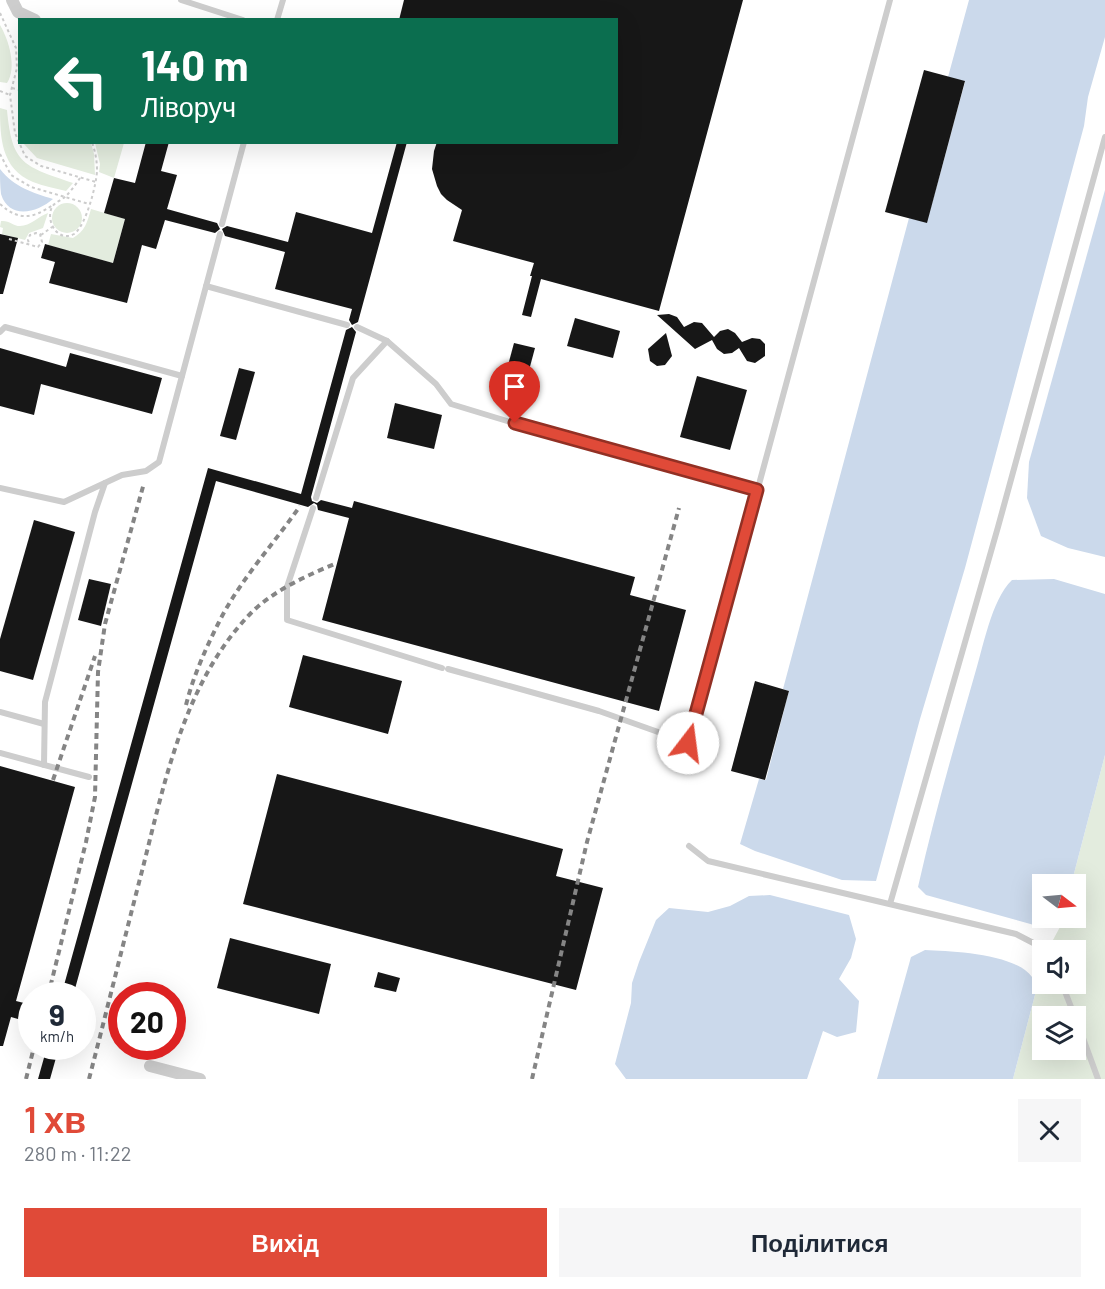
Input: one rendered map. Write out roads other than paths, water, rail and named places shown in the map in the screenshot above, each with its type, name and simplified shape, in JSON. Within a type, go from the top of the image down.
[{"type":"street","points":[[12,0],[18,12],[31,18]]},
{"type":"street","points":[[150,1066],[200,1079]]},
{"type":"lane","points":[[181,0],[237,18]]},
{"type":"lane","points":[[278,18],[282,0]]},
{"type":"lane","points":[[313,508],[287,587],[287,620],[445,668],[599,711],[688,743],[890,0]]},
{"type":"lane","points":[[891,904],[1105,137]]},
{"type":"lane","points":[[222,225],[243,144]]},
{"type":"lane","points":[[0,488],[64,502],[122,474],[146,471],[159,462],[219,234]]},
{"type":"lane","points":[[206,286],[347,325]]},
{"type":"lane","points":[[0,332],[5,327],[182,376]]},
{"type":"lane","points":[[357,327],[387,341],[436,384],[451,404],[507,421]]},
{"type":"lane","points":[[316,498],[353,378],[387,341]]},
{"type":"lane","points":[[515,423],[757,490]]},
{"type":"lane","points":[[44,765],[45,702],[95,512],[105,483]]},
{"type":"lane","points":[[0,712],[44,724]]},
{"type":"lane","points":[[0,753],[89,777]]},
{"type":"lane","points":[[689,846],[708,861],[1016,934],[1032,942]]},
{"type":"lane","points":[[1086,1047],[1098,1079]]},
{"type":"water","points":[[969,0],[1105,0],[1105,37],[1088,97],[1084,126],[965,568],[920,719],[876,881],[842,880],[740,844],[759,779],[766,780],[789,691],[783,689],[909,218],[927,222],[965,82],[948,77]]},
{"type":"water","points":[[0,169],[18,185],[53,199],[39,208],[24,212],[10,208],[1,194]]},
{"type":"water","points":[[1105,190],[1105,557],[1068,548],[1041,536],[1027,498],[1029,462]]},
{"type":"water","points":[[1054,579],[1105,594],[1105,755],[1074,874],[1032,874],[1032,924],[926,895],[918,887],[989,625],[998,600],[1012,580]]},
{"type":"water","points":[[770,895],[849,915],[856,939],[851,958],[839,979],[859,1001],[856,1032],[837,1037],[823,1031],[807,1079],[626,1079],[615,1064],[631,1003],[632,983],[656,920],[669,908],[708,912],[730,906],[749,896]]},
{"type":"water","points":[[925,950],[983,955],[1012,963],[1024,969],[1032,977],[1032,994],[1035,994],[1013,1079],[877,1079],[911,957]]},
{"type":"railway","points":[[51,982],[95,797],[98,672],[105,624],[144,483]]},
{"type":"railway","points":[[186,705],[200,664],[226,608],[300,506]]},
{"type":"railway","points":[[532,1079],[587,842],[679,508]]},
{"type":"railway","points":[[89,1079],[159,802],[193,701],[228,640],[251,613],[281,590],[337,563]]},
{"type":"railway","points":[[53,780],[95,656]]},
{"type":"railway","points":[[26,1079],[31,1060]]}]
